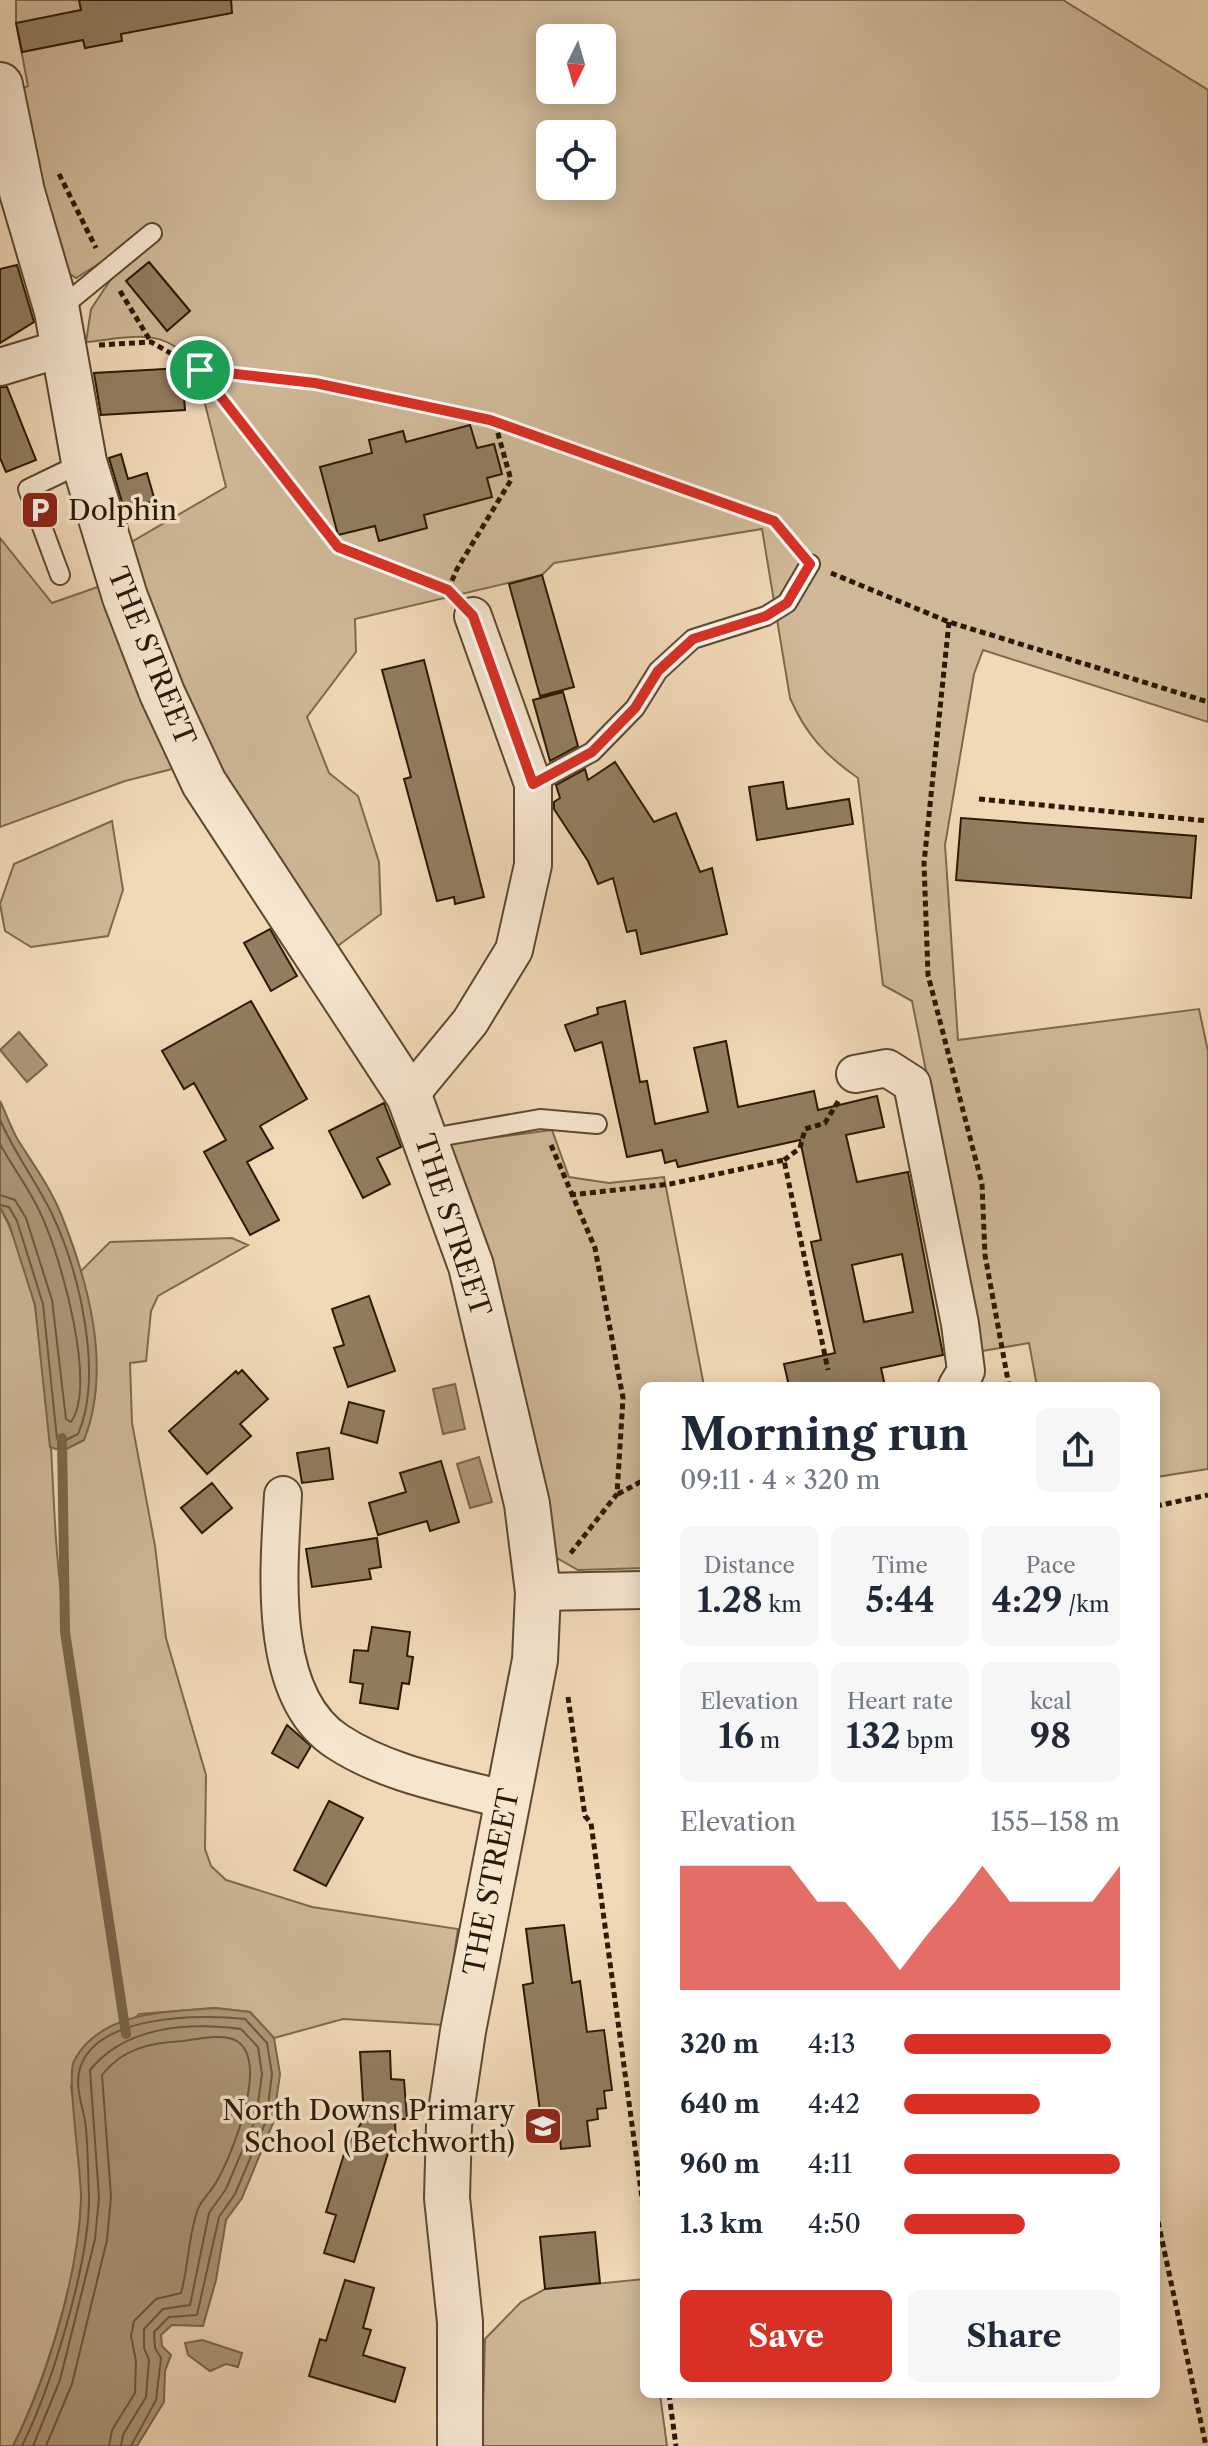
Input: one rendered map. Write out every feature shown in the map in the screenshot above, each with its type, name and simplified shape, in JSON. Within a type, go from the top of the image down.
[{"type":"street","name":"THE STREET","points":[[0,85],[22,192],[60,329],[84,462],[125,597],[162,693],[204,783],[409,1096],[471,1266],[527,1504],[538,1592],[535,1660],[463,2031],[449,2125],[447,2198],[460,2322],[460,2446]]},
{"type":"street","points":[[0,367],[60,329]]},
{"type":"street","points":[[409,1096],[470,1022],[514,950],[533,865],[533,784],[473,616]]},
{"type":"street","points":[[855,1074],[887,1068],[912,1084],[960,1324],[966,1371],[959,1382]]},
{"type":"street","points":[[283,1495],[279,1591],[284,1659],[310,1713],[335,1741],[387,1767],[506,1800]]},
{"type":"street","points":[[538,1592],[640,1590]]},
{"type":"lane","points":[[60,329],[107,269],[152,233]]},
{"type":"lane","points":[[60,575],[28,489],[84,462]]},
{"type":"lane","points":[[533,784],[592,752],[635,708],[658,671],[693,639],[766,616],[787,603],[810,564]]},
{"type":"lane","points":[[426,1139],[540,1119],[597,1124]]},
{"type":"path","points":[[57,169],[107,269],[151,342]]},
{"type":"path","points":[[60,329],[151,342],[200,370],[338,547],[448,590],[473,616]]},
{"type":"path","points":[[200,370],[315,383],[495,423],[774,521],[810,564],[949,622],[1208,702]]},
{"type":"path","points":[[448,590],[457,569],[511,480],[495,423]]},
{"type":"path","points":[[949,622],[924,863],[928,975],[982,1184],[985,1255],[1008,1382]]},
{"type":"path","points":[[979,799],[1208,821]]},
{"type":"path","points":[[570,1195],[670,1184],[784,1160],[800,1148],[805,1129],[825,1123],[855,1074]]},
{"type":"path","points":[[540,1119],[595,1248],[623,1398],[617,1494]]},
{"type":"path","points":[[784,1160],[828,1370]]},
{"type":"path","points":[[538,1592],[617,1494],[640,1482]]},
{"type":"path","points":[[1160,1505],[1208,1495]]},
{"type":"path","points":[[568,1694],[585,1816],[591,1823],[640,2184]]},
{"type":"path","points":[[1160,2231],[1206,2446]]},
{"type":"path","points":[[670,2398],[676,2446]]},
{"type":"shaded area","points":[[16,0],[1063,0],[1208,90],[1208,722],[983,650],[974,674],[945,845],[958,1040],[1199,1009],[1208,1051],[1208,1469],[1160,1476],[1160,1382],[1036,1382],[1029,1343],[982,1351],[912,1001],[883,985],[858,778],[818,744],[790,698],[762,529],[554,563],[542,575],[355,619],[356,652],[307,717],[329,773],[358,796],[379,862],[381,914],[339,945],[325,941],[205,747],[128,544],[226,487],[199,380],[197,356],[186,357],[176,347],[153,338],[127,337],[86,342],[91,309],[117,270],[108,258],[76,278],[66,271],[14,93],[28,86],[16,23]]},
{"type":"shaded area","points":[[0,538],[52,603],[106,584],[176,768],[125,781],[0,827]]},
{"type":"shaded area","points":[[112,821],[123,890],[108,936],[31,947],[5,931],[0,904],[14,864]]},
{"type":"shaded area","points":[[552,1130],[569,1177],[609,1183],[664,1177],[703,1382],[640,1382],[640,1568],[578,1570],[550,1554],[444,1144]]},
{"type":"shaded area","points":[[0,1207],[21,1254],[43,1355],[64,1614],[62,1451],[84,1440],[95,1397],[96,1376],[93,1335],[80,1272],[110,1242],[232,1238],[248,1245],[158,1296],[151,1311],[146,1361],[130,1363],[132,1423],[155,1546],[166,1638],[206,1775],[205,1849],[211,1866],[226,1880],[312,1907],[458,1929],[444,2025],[343,2019],[274,2038],[250,2012],[215,2008],[139,2014],[71,2086],[81,2183],[75,2258],[49,2358],[13,2446],[0,2446]]},
{"type":"shaded area","points":[[640,2279],[640,2398],[661,2398],[667,2446],[482,2446],[485,2339],[521,2302],[545,2289]]},
{"type":"water","points":[[19,1032],[47,1065],[27,1082],[0,1050]]},
{"type":"water","points":[[0,1101],[15,1135],[47,1185],[61,1214],[80,1269],[94,1326],[96,1384],[92,1412],[84,1440],[62,1451],[50,1447],[35,1305],[9,1224],[0,1207]]},
{"type":"water","points":[[455,1384],[465,1429],[443,1434],[433,1389]]},
{"type":"water","points":[[479,1457],[492,1502],[470,1508],[457,1464]]},
{"type":"water","points":[[215,2008],[250,2012],[274,2038],[280,2074],[273,2123],[242,2198],[226,2220],[216,2280],[203,2326],[172,2325],[161,2335],[162,2346],[171,2355],[165,2371],[164,2402],[137,2446],[13,2446],[49,2359],[74,2262],[81,2188],[72,2085],[74,2061],[100,2032],[117,2023],[156,2013]]},
{"type":"water","points":[[202,2340],[242,2353],[238,2367],[226,2364],[210,2371],[188,2355],[185,2343]]},
{"type":"building","points":[[79,0],[231,0],[232,13],[121,34],[122,41],[85,48],[83,40],[22,52],[16,23],[81,10]]},
{"type":"building","points":[[149,262],[190,311],[167,331],[126,281]]},
{"type":"building","points":[[17,265],[34,322],[0,343],[0,269]]},
{"type":"building","points":[[182,368],[185,410],[101,415],[94,373]]},
{"type":"building","points":[[0,387],[7,387],[36,460],[6,472],[0,458]]},
{"type":"building","points":[[470,425],[477,448],[494,444],[502,474],[487,478],[492,497],[424,515],[427,528],[379,541],[375,526],[338,535],[320,467],[372,453],[369,440],[403,431],[406,442]]},
{"type":"building","points":[[121,454],[128,479],[147,473],[155,501],[142,504],[145,513],[127,519],[109,458]]},
{"type":"building","points":[[542,575],[574,687],[540,696],[509,584]]},
{"type":"building","points":[[424,660],[484,897],[455,904],[454,897],[437,901],[404,779],[411,777],[382,670]]},
{"type":"building","points":[[563,692],[578,746],[550,761],[533,700]]},
{"type":"building","points":[[615,762],[654,822],[676,813],[700,872],[712,868],[727,934],[641,954],[636,930],[627,932],[613,878],[598,884],[588,861],[554,809],[554,802],[560,798],[556,785],[585,769],[588,780]]},
{"type":"building","points":[[783,782],[787,809],[849,799],[853,824],[757,840],[749,787]]},
{"type":"building","points":[[961,818],[1196,836],[1191,898],[956,880]]},
{"type":"building","points":[[270,929],[297,976],[271,991],[244,943]]},
{"type":"building","points":[[251,1001],[307,1099],[260,1126],[273,1148],[247,1162],[279,1220],[250,1235],[204,1152],[226,1140],[194,1083],[184,1089],[162,1051]]},
{"type":"building","points":[[625,1001],[640,1082],[647,1081],[655,1124],[708,1112],[694,1048],[726,1041],[738,1107],[814,1091],[818,1110],[877,1096],[884,1127],[846,1135],[857,1182],[908,1172],[943,1355],[881,1368],[884,1382],[788,1382],[784,1364],[835,1353],[811,1242],[821,1240],[800,1140],[678,1167],[676,1160],[665,1163],[662,1150],[627,1157],[602,1042],[575,1051],[565,1025],[598,1014],[597,1008]],"holes":[[[902,1254],[913,1312],[864,1322],[852,1265]]]},
{"type":"building","points":[[384,1103],[401,1147],[377,1158],[390,1184],[363,1198],[329,1131]]},
{"type":"building","points":[[369,1296],[395,1371],[348,1387],[334,1348],[344,1345],[332,1309]]},
{"type":"building","points":[[242,1370],[268,1399],[240,1424],[251,1436],[207,1474],[169,1431],[236,1371],[238,1374]]},
{"type":"building","points":[[349,1402],[384,1411],[377,1443],[341,1433]]},
{"type":"building","points":[[329,1448],[333,1479],[302,1483],[297,1453]]},
{"type":"building","points":[[441,1461],[459,1522],[430,1531],[427,1521],[378,1535],[369,1503],[406,1492],[400,1473]]},
{"type":"building","points":[[212,1483],[232,1508],[202,1533],[181,1508]]},
{"type":"building","points":[[377,1538],[381,1567],[369,1569],[371,1579],[312,1587],[306,1549]]},
{"type":"building","points":[[372,1627],[410,1632],[407,1656],[413,1657],[409,1684],[402,1683],[398,1709],[360,1703],[363,1684],[350,1682],[354,1650],[368,1651]]},
{"type":"building","points":[[287,1725],[311,1746],[298,1768],[272,1753]]},
{"type":"building","points":[[329,1801],[363,1818],[326,1886],[294,1870]]},
{"type":"building","points":[[564,1925],[572,1983],[580,1981],[587,2032],[604,2030],[612,2090],[604,2091],[606,2108],[597,2109],[598,2119],[587,2121],[590,2146],[561,2149],[560,2138],[544,2140],[523,1985],[533,1983],[526,1929]]},
{"type":"building","points":[[390,2051],[391,2079],[404,2080],[407,2119],[395,2119],[396,2150],[389,2150],[354,2262],[324,2253],[336,2215],[326,2212],[345,2151],[364,2118],[360,2052]]},
{"type":"building","points":[[595,2232],[600,2283],[545,2289],[540,2237]]},
{"type":"building","points":[[345,2280],[374,2288],[363,2328],[371,2330],[363,2355],[405,2368],[395,2402],[309,2376],[320,2339],[326,2341]]},
{"type":"waterway","points":[[62,1438],[65,1632],[126,2034]]},
{"type":"place","name":"Dolphin","points":[[40,510]]},
{"type":"place","name":"North Downs Primary School (Betchworth)","points":[[543,2126]]},
{"type":"route","points":[[200,370],[315,383],[490,420],[774,521],[810,564],[787,603],[766,616],[693,639],[658,671],[635,708],[592,752],[533,784],[473,616],[448,590],[338,547],[200,370]]}]
